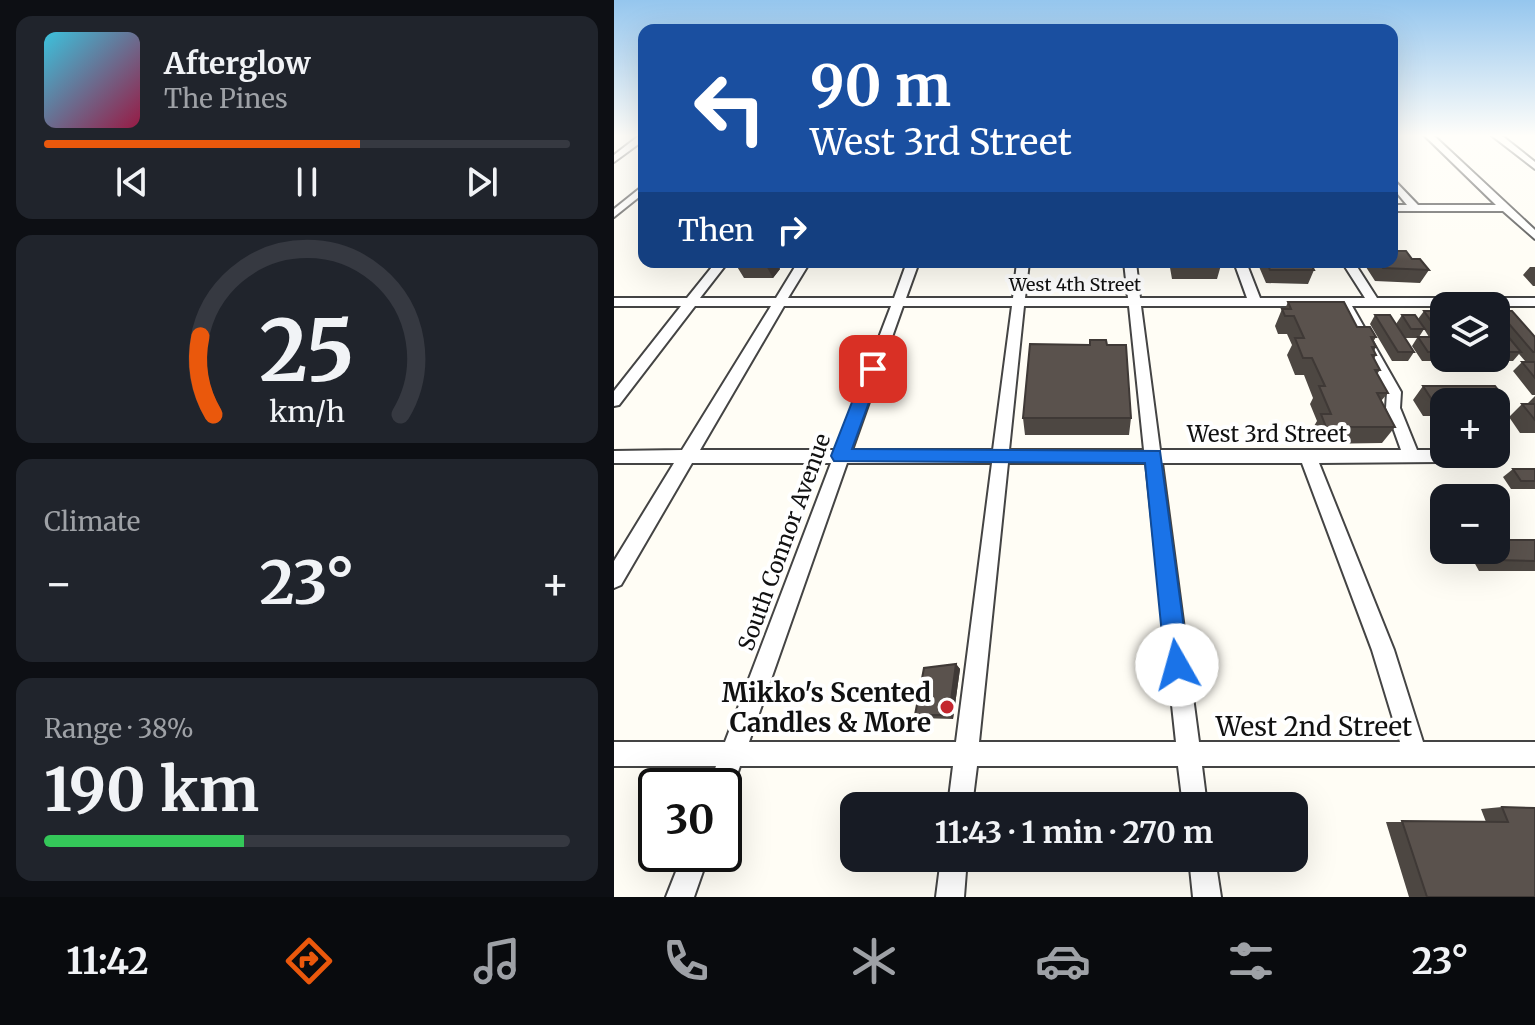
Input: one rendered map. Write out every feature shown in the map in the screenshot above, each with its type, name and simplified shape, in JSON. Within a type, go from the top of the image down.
[{"type":"street","points":[[1472,177],[1535,236]]},
{"type":"street","points":[[1398,188],[1415,208]]},
{"type":"street","points":[[616,210],[638,193]]},
{"type":"street","points":[[616,210],[638,208]]},
{"type":"street","points":[[1398,208],[1535,214]]},
{"type":"street","points":[[614,401],[717,268]]},
{"type":"street","points":[[614,579],[800,268]]},
{"type":"street","name":"South Connor Avenue","points":[[727,768],[911,268]]},
{"type":"street","points":[[962,792],[1022,268]]},
{"type":"street","points":[[1131,268],[1193,792]]},
{"type":"street","points":[[1242,268],[1255,302]]},
{"type":"street","points":[[1352,268],[1373,302]]},
{"type":"street","name":"West 4th Street","points":[[614,302],[1535,302]]},
{"type":"street","points":[[1344,302],[1394,392],[1393,408],[1411,456]]},
{"type":"street","points":[[1308,456],[1383,650],[1415,754]]},
{"type":"street","name":"West 3rd Street","points":[[614,457],[1430,456]]},
{"type":"street","name":"West 2nd Street","points":[[614,754],[1535,754]]},
{"type":"street","points":[[680,897],[689,872]]},
{"type":"street","points":[[950,897],[953,872]]},
{"type":"street","points":[[1204,872],[1207,897]]},
{"type":"building","points":[[1398,251],[1406,251],[1412,259],[1420,259],[1429,270],[1383,268],[1398,268]]},
{"type":"building","points":[[1269,268],[1314,270],[1270,270]]},
{"type":"building","points":[[1288,302],[1344,302],[1357,327],[1370,327],[1376,337],[1371,337],[1376,347],[1372,347],[1376,355],[1372,355],[1380,370],[1375,370],[1388,393],[1377,393],[1395,427],[1326,427],[1321,414],[1331,414],[1319,386],[1325,386],[1312,358],[1303,358],[1295,338],[1304,338],[1294,316],[1285,316],[1282,309],[1291,309]]},
{"type":"building","points":[[1510,311],[1535,337],[1533,352],[1510,325]]},
{"type":"building","points":[[1375,315],[1390,315],[1414,352],[1398,352]]},
{"type":"building","points":[[1402,315],[1415,315],[1425,329],[1411,329]]},
{"type":"building","points":[[1418,337],[1430,337],[1428,352]]},
{"type":"building","points":[[1510,339],[1521,352],[1510,352]]},
{"type":"building","points":[[1090,340],[1106,340],[1107,345],[1126,345],[1131,418],[1023,418],[1030,344],[1090,345]]},
{"type":"building","points":[[1522,362],[1535,362],[1535,378]]},
{"type":"building","points":[[1423,386],[1497,388],[1430,388],[1430,397]]},
{"type":"building","points":[[1522,404],[1535,404],[1535,420]]},
{"type":"building","points":[[1513,469],[1535,469],[1535,481],[1521,481]]},
{"type":"building","points":[[1510,540],[1535,540],[1535,561],[1510,560]]},
{"type":"building","points":[[956,664],[949,715],[915,715],[924,668]]},
{"type":"building","points":[[1502,807],[1535,808],[1535,897],[1427,897],[1402,821],[1508,822]]},
{"type":"place","name":"Mikko's Scented Candles & More","points":[[947,707]]},
{"type":"route","points":[[873,369],[841,456],[1153,456],[1177,665]]}]
